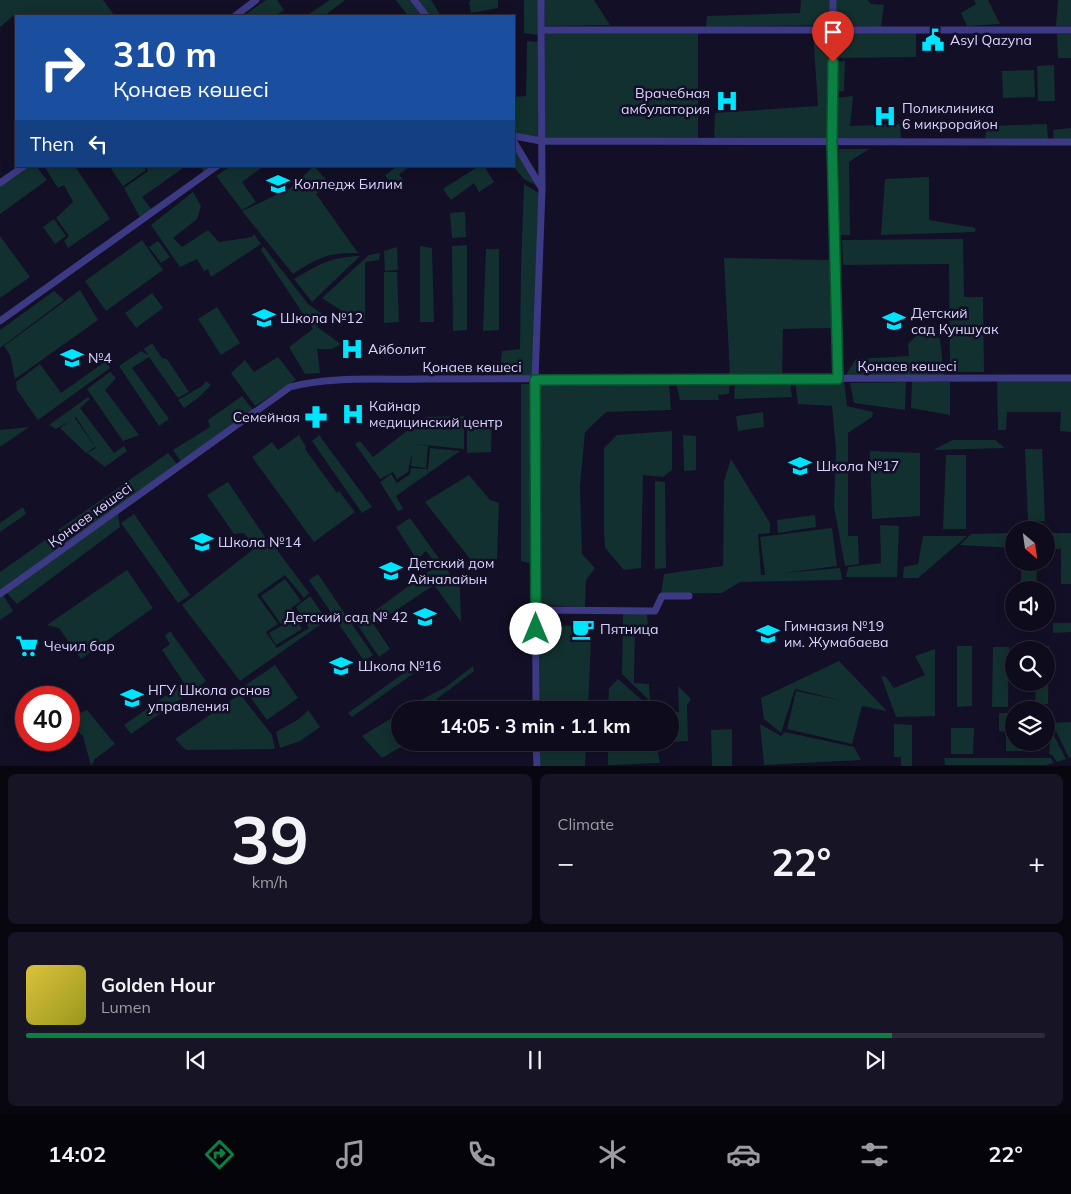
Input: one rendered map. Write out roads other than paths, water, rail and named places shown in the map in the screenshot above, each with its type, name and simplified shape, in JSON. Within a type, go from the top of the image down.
[{"type":"street","points":[[236,15],[256,0]]},
{"type":"street","points":[[414,0],[425,15]]},
{"type":"street","points":[[536,701],[535,380],[542,188],[541,0]]},
{"type":"street","points":[[833,0],[832,142],[838,379]]},
{"type":"street","points":[[541,30],[1071,30]]},
{"type":"street","points":[[515,136],[542,142],[1071,142]]},
{"type":"street","points":[[515,144],[542,188]]},
{"type":"street","points":[[0,183],[23,167]]},
{"type":"street","points":[[0,320],[215,167]]},
{"type":"street","name":"Қонаев көшесі","points":[[0,594],[290,387],[304,383],[335,380],[1071,378]]},
{"type":"street","points":[[536,610],[655,611],[662,596],[689,596]]},
{"type":"street","points":[[536,751],[537,766]]},
{"type":"place","name":"Asyl Qazyna","points":[[933,40]]},
{"type":"place","name":"Врачебная амбулатория","points":[[727,101]]},
{"type":"place","name":"Поликлиника 6 микрорайон","points":[[885,116]]},
{"type":"place","name":"Колледж Билим","points":[[278,184]]},
{"type":"place","name":"Школа №12","points":[[264,318]]},
{"type":"place","name":"Детский сад Куншуак","points":[[894,321]]},
{"type":"place","name":"Айболит","points":[[352,349]]},
{"type":"place","name":"№4","points":[[72,358]]},
{"type":"place","name":"Кайнар медицинский центр","points":[[353,414]]},
{"type":"place","name":"Семейная","points":[[316,417]]},
{"type":"place","name":"Школа №17","points":[[800,466]]},
{"type":"place","name":"Школа №14","points":[[202,542]]},
{"type":"place","name":"Детский дом Айналайын","points":[[391,571]]},
{"type":"place","name":"Детский сад № 42","points":[[425,617]]},
{"type":"place","name":"Пятница","points":[[583,629]]},
{"type":"place","name":"Гимназия №19 им. Жумабаева","points":[[768,634]]},
{"type":"place","name":"Чечил бар","points":[[27,646]]},
{"type":"place","name":"Школа №16","points":[[341,666]]},
{"type":"place","name":"НГУ Школа основ управления","points":[[132,698]]}]
